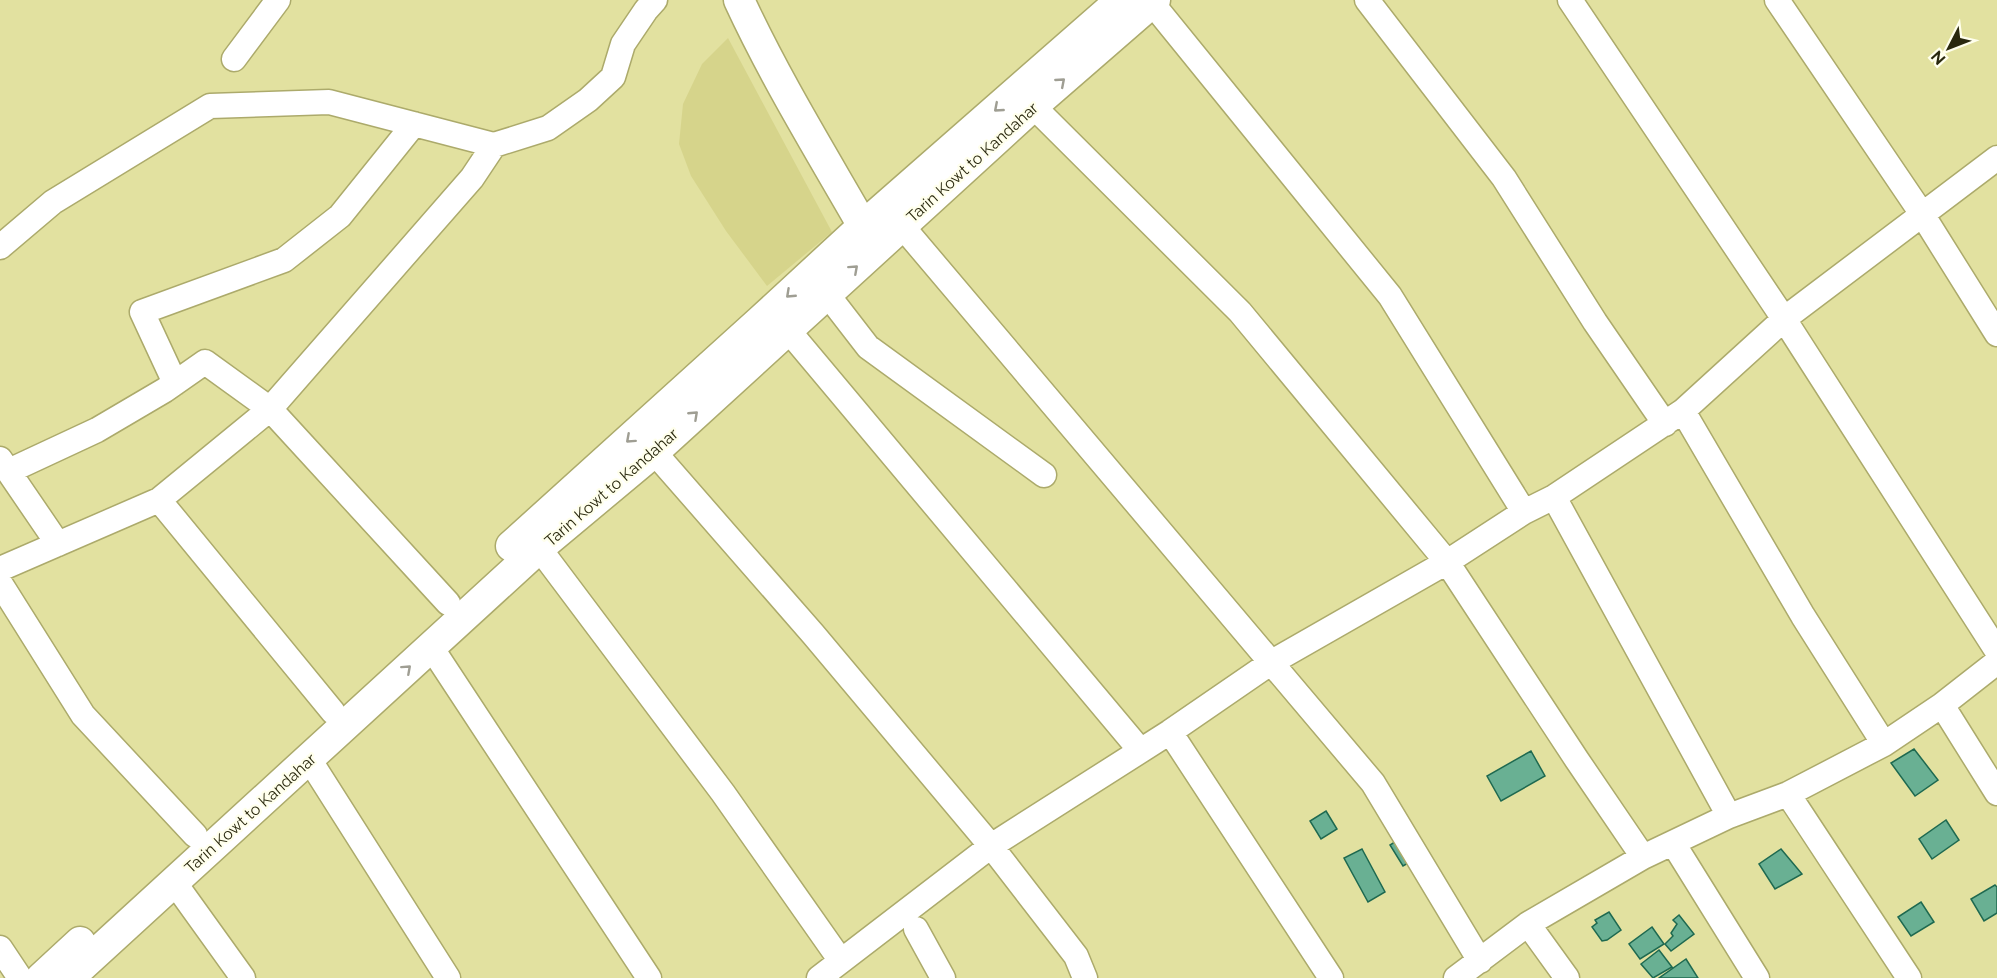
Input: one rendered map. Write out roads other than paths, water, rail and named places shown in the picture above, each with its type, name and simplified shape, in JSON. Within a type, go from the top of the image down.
[{"type":"main road","points":[[739,0],[759,41],[871,236]]},
{"type":"main road","name":"Tarin Kowt to Kandahar","points":[[69,978],[195,836],[333,712],[448,603],[743,337],[871,236],[1120,11],[1154,1]]},
{"type":"main road","name":"Tarin Kowt to Kandahar","points":[[41,978],[136,903],[174,882],[539,548],[654,452],[827,294],[871,236],[902,226],[1033,106],[1120,11]]},
{"type":"street","points":[[234,58],[278,0]]},
{"type":"street","points":[[0,247],[53,202],[210,106],[329,102],[494,145],[548,128],[588,100],[613,77],[623,44],[655,0]]},
{"type":"street","points":[[1368,0],[1504,178],[1595,322],[1674,417],[1884,744]]},
{"type":"street","points":[[1570,0],[1784,319],[1997,651]]},
{"type":"street","points":[[1778,0],[1922,214],[1997,334]]},
{"type":"street","points":[[1154,1],[1390,296],[1524,512]]},
{"type":"street","points":[[1033,106],[1240,312],[1447,562],[1576,760],[1643,857]]},
{"type":"street","points":[[175,383],[142,312],[285,260],[340,216],[414,124]]},
{"type":"street","points":[[0,569],[159,500],[270,409],[471,178],[494,145]]},
{"type":"street","points":[[819,978],[991,846],[1170,732],[1272,662],[1447,562],[1524,512],[1554,497],[1674,417],[1784,319],[1997,158]]},
{"type":"street","points":[[902,226],[1373,783],[1480,961]]},
{"type":"street","points":[[827,294],[868,347],[1044,475]]},
{"type":"street","points":[[787,329],[1140,750]]},
{"type":"street","points":[[57,544],[4,465],[97,430],[205,362],[270,409],[448,603]]},
{"type":"street","points":[[654,452],[813,634],[991,846],[1076,956],[1085,978]]},
{"type":"street","points":[[1554,497],[1729,816]]},
{"type":"street","points":[[159,500],[333,712]]},
{"type":"street","points":[[539,548],[723,793],[841,961]]},
{"type":"street","points":[[0,583],[83,715],[195,836]]},
{"type":"street","points":[[431,647],[649,978]]},
{"type":"street","points":[[1456,978],[1528,924],[1643,857],[1729,816],[1788,794],[1884,744],[1942,705],[1997,662]]},
{"type":"street","points":[[1942,705],[1997,793]]},
{"type":"street","points":[[1170,732],[1331,978]]},
{"type":"street","points":[[309,759],[448,978]]},
{"type":"street","points":[[1788,794],[1909,978]]},
{"type":"street","points":[[1673,843],[1757,978]]},
{"type":"street","points":[[174,882],[243,978]]},
{"type":"street","points":[[1528,924],[1566,978]]},
{"type":"street","points":[[916,929],[943,978]]},
{"type":"street","points":[[0,948],[20,978]]}]
